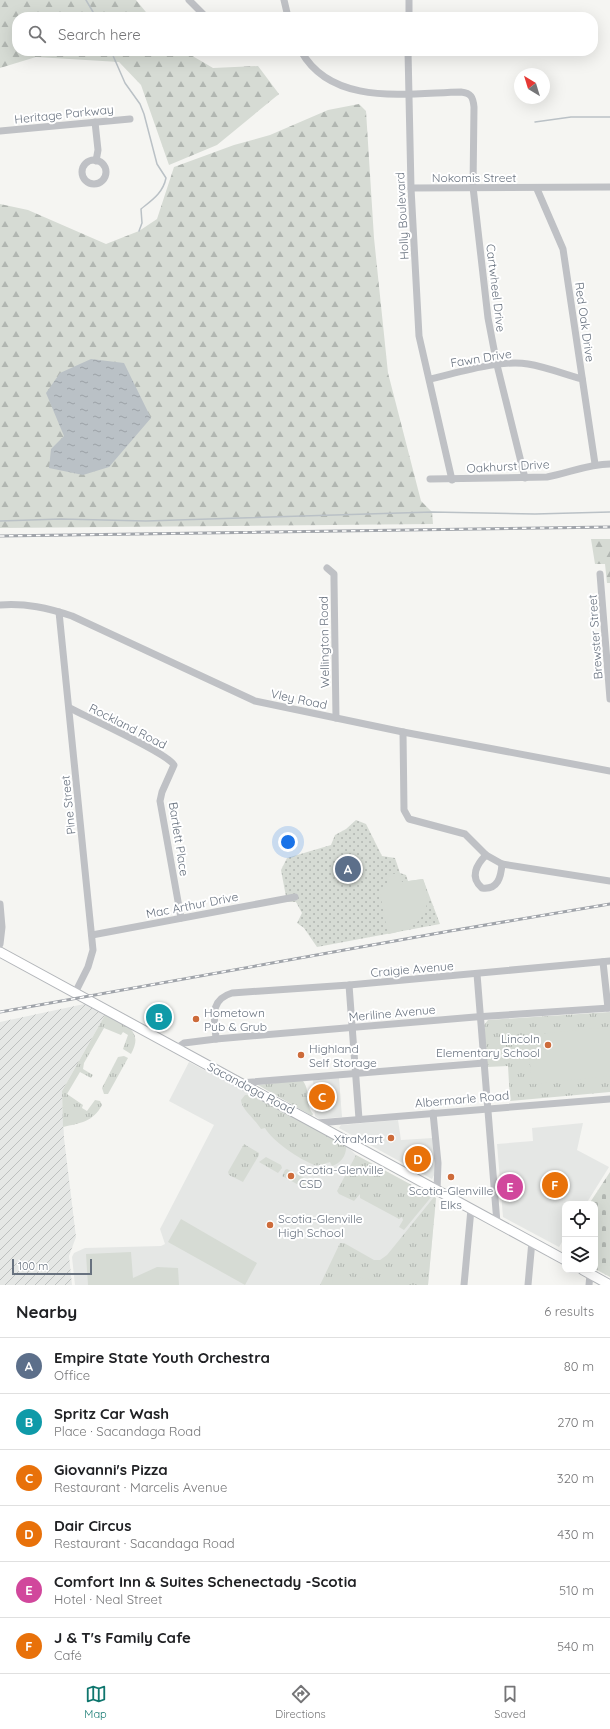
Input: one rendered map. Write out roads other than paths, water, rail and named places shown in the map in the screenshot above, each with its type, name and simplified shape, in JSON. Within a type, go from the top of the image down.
[{"type":"main road","name":"Sacandaga Road","points":[[0,952],[240,1083],[317,1123],[562,1258]]},
{"type":"main road","points":[[588,1273],[610,1285]]},
{"type":"street","points":[[189,0],[201,12]]},
{"type":"street","points":[[284,0],[287,12]]},
{"type":"street","points":[[409,0],[409,12]]},
{"type":"street","points":[[305,56],[313,67],[334,83],[360,91],[408,93]]},
{"type":"street","name":"Holly Boulevard","points":[[408,56],[411,188],[419,336],[452,480]]},
{"type":"street","name":"Cartwheel Drive","points":[[408,93],[461,92],[468,93],[472,96],[474,107],[473,187],[488,318],[496,365],[525,478]]},
{"type":"street","name":"Heritage Parkway","points":[[0,132],[130,119]]},
{"type":"street","points":[[95,122],[98,150],[96,160]]},
{"type":"street","name":"Nokomis Street","points":[[411,188],[610,187]]},
{"type":"street","name":"Red Oak Drive","points":[[537,188],[563,249],[575,320],[595,464]]},
{"type":"street","name":"Fawn Drive","points":[[430,379],[496,365],[528,364],[582,379]]},
{"type":"street","name":"Oakhurst Drive","points":[[430,479],[452,480],[525,478],[564,474],[595,464],[610,464]]},
{"type":"street","name":"Wellington Road","points":[[327,568],[334,574],[336,718]]},
{"type":"street","name":"Brewster Street","points":[[600,574],[610,699]]},
{"type":"street","name":"Vley Road","points":[[0,604],[27,604],[60,612],[105,630],[220,686],[255,701],[403,732],[610,771]]},
{"type":"street","name":"Pine Street","points":[[60,612],[93,950],[88,966],[75,993]]},
{"type":"street","name":"Rockland Road","points":[[70,708],[146,746],[171,761],[174,765]]},
{"type":"street","points":[[403,732],[404,810],[409,819],[465,834],[486,855],[502,864],[610,881]]},
{"type":"street","name":"Bartlett Place","points":[[174,765],[162,792],[160,801],[181,918]]},
{"type":"street","points":[[486,855],[475,870],[475,878],[478,885],[482,888],[492,887],[497,884],[501,876],[502,864]]},
{"type":"street","name":"Mac Arthur Drive","points":[[92,935],[295,897]]},
{"type":"street","points":[[0,904],[2,927],[0,944]]},
{"type":"street","points":[[606,962],[609,1008]]},
{"type":"street","name":"Craigie Avenue","points":[[216,1039],[214,1011],[218,1000],[232,993],[349,985],[606,962]]},
{"type":"street","points":[[476,974],[481,1016],[497,1223]]},
{"type":"street","points":[[349,985],[359,1119]]},
{"type":"street","name":"Meriline Avenue","points":[[177,1048],[184,1043],[216,1039],[481,1016],[609,1008]]},
{"type":"street","points":[[240,1083],[484,1063]]},
{"type":"street","name":"Albermarle Road","points":[[317,1123],[610,1099]]},
{"type":"street","points":[[433,1113],[438,1168],[437,1190]]},
{"type":"street","points":[[464,1285],[471,1208]]},
{"type":"street","points":[[528,1285],[532,1242]]},
{"type":"street","points":[[586,1273],[589,1285]]},
{"type":"water","points":[[91,359],[124,363],[151,418],[109,467],[83,475],[49,468],[51,449],[64,436],[46,393],[60,373]]},
{"type":"waterway","points":[[86,0],[93,12]]},
{"type":"waterway","points":[[113,56],[125,83],[140,104],[157,164],[166,178],[160,192],[141,209],[142,223],[139,231]]},
{"type":"waterway","points":[[535,122],[571,117],[610,117]]},
{"type":"waterway","points":[[0,521],[61,519],[146,521],[432,512],[535,514],[610,512]]},
{"type":"railway","points":[[0,536],[610,527]]},
{"type":"railway","points":[[0,1012],[450,931],[610,904]]},
{"type":"place","name":"Empire State Youth Orchestra","points":[[348,869]]},
{"type":"place","name":"Spritz Car Wash","points":[[159,1017]]},
{"type":"place","name":"Hometown Pub & Grub","points":[[196,1019]]},
{"type":"place","name":"Lincoln Elementary School","points":[[548,1045]]},
{"type":"place","name":"Highland Self Storage","points":[[301,1055]]},
{"type":"place","name":"Giovanni's Pizza","points":[[322,1097]]},
{"type":"place","name":"XtraMart","points":[[391,1138]]},
{"type":"place","name":"Dair Circus","points":[[418,1159]]},
{"type":"place","name":"Scotia-Glenville CSD","points":[[291,1176]]},
{"type":"place","name":"Scotia-Glenville Elks","points":[[451,1177]]},
{"type":"place","name":"J & T's Family Cafe","points":[[555,1185]]},
{"type":"place","name":"Comfort Inn & Suites Schenectady -Scotia","points":[[510,1187]]},
{"type":"place","name":"Scotia-Glenville High School","points":[[270,1225]]}]
